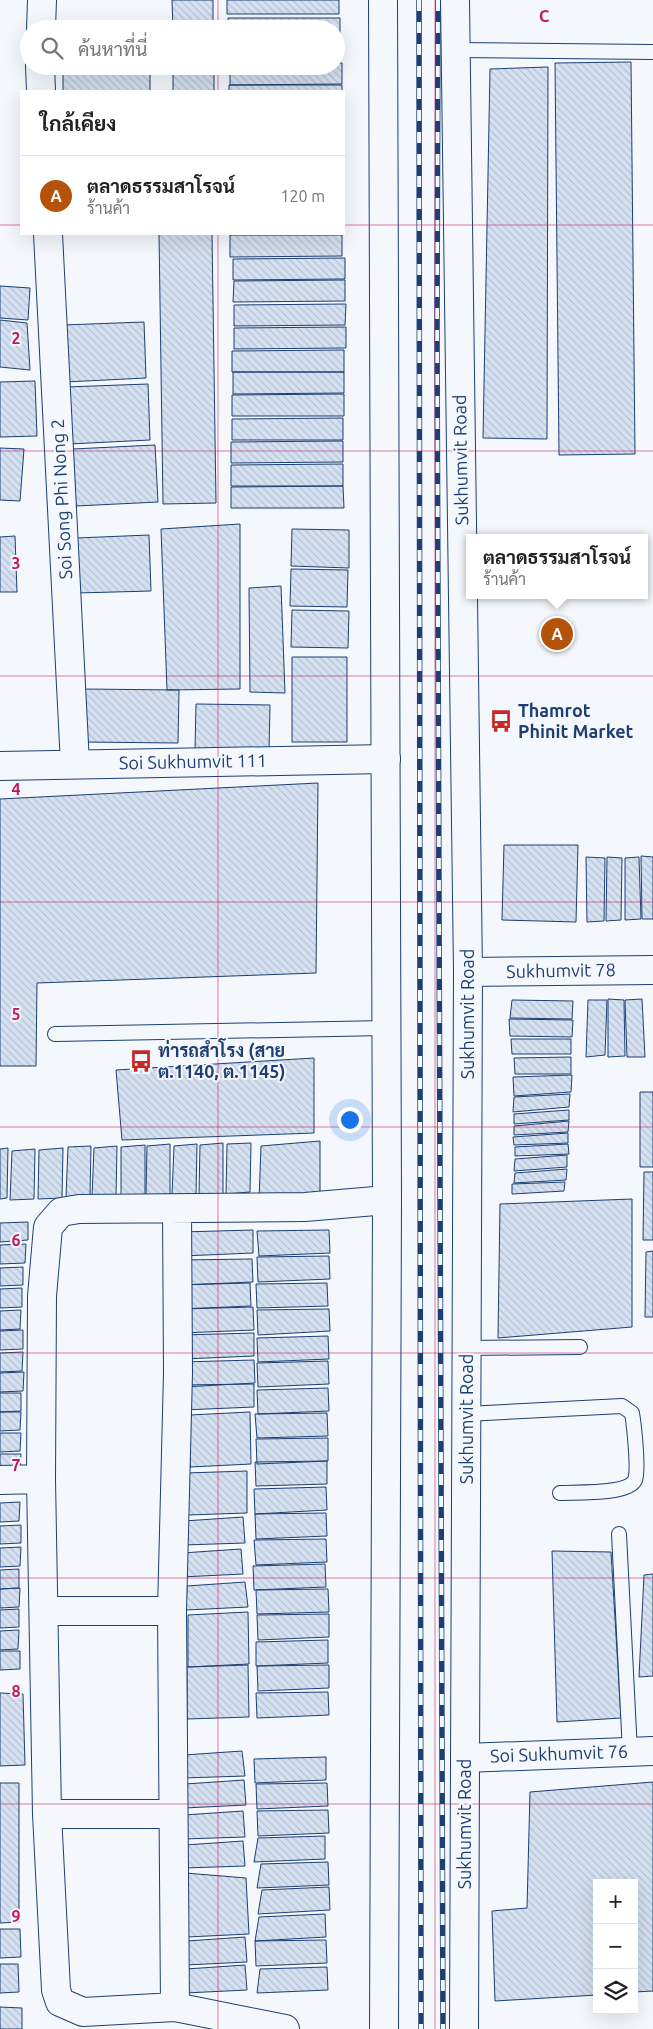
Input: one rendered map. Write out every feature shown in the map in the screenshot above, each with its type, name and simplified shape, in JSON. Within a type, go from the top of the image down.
[{"type":"main road","points":[[41,20],[42,0]]},
{"type":"main road","points":[[383,0],[387,1200],[384,2029]]},
{"type":"main road","name":"Sukhumvit Road","points":[[456,0],[468,972],[464,2029]]},
{"type":"main road","points":[[40,75],[41,90]]},
{"type":"main road","name":"Soi Song Phi Nong 2","points":[[48,235],[75,764]]},
{"type":"main road","name":"Soi Sukhumvit 111","points":[[0,766],[386,759]]},
{"type":"main road","name":"Sukhumvit 78","points":[[468,972],[653,970]]},
{"type":"main road","points":[[284,2029],[175,2007],[84,2012],[60,2002],[56,1990],[48,1814],[41,1480],[42,1296],[48,1227],[61,1212],[70,1211],[133,1208],[305,1207],[387,1200]]},
{"type":"main road","points":[[175,2007],[172,1611],[178,1373],[177,1209]]},
{"type":"main road","points":[[0,1480],[41,1480]]},
{"type":"main road","points":[[44,1611],[172,1611]]},
{"type":"main road","name":"Soi Sukhumvit 76","points":[[465,1758],[642,1752]]},
{"type":"main road","points":[[48,1814],[174,1814]]},
{"type":"lane","points":[[456,50],[653,52]]},
{"type":"lane","points":[[55,1034],[386,1028]]},
{"type":"lane","points":[[467,1348],[580,1347]]},
{"type":"lane","points":[[466,1414],[622,1406],[632,1413],[636,1438],[636,1479],[631,1485],[619,1490],[560,1493]]},
{"type":"lane","points":[[619,1534],[642,1752]]},
{"type":"building","points":[[172,0],[213,0],[213,20],[173,20]]},
{"type":"building","points":[[227,0],[339,0],[339,14],[227,14]]},
{"type":"building","points":[[228,18],[340,18],[340,20],[228,20]]},
{"type":"building","points":[[631,62],[635,454],[559,455],[555,63]]},
{"type":"building","points":[[548,67],[547,439],[483,438],[490,69]]},
{"type":"building","points":[[63,75],[150,75],[150,90],[63,90]]},
{"type":"building","points":[[173,75],[214,75],[214,90],[173,90]]},
{"type":"building","points":[[230,75],[342,75],[342,84],[230,85]]},
{"type":"building","points":[[229,85],[342,85],[342,90],[229,90]]},
{"type":"building","points":[[159,235],[212,235],[216,503],[163,504]]},
{"type":"building","points":[[230,235],[342,235],[342,256],[230,257]]},
{"type":"building","points":[[345,258],[345,279],[233,280],[233,259]]},
{"type":"building","points":[[345,280],[345,301],[233,302],[234,281]]},
{"type":"building","points":[[0,286],[30,288],[28,320],[0,318]]},
{"type":"building","points":[[346,304],[345,325],[234,326],[234,305]]},
{"type":"building","points":[[0,320],[27,323],[30,370],[0,367]]},
{"type":"building","points":[[144,322],[146,378],[65,382],[63,325]]},
{"type":"building","points":[[346,327],[346,348],[234,349],[234,328]]},
{"type":"building","points":[[344,350],[344,372],[232,372],[232,351]]},
{"type":"building","points":[[233,372],[344,372],[344,393],[233,394]]},
{"type":"building","points":[[35,381],[37,436],[0,437],[0,382]]},
{"type":"building","points":[[148,384],[150,440],[69,444],[66,387]]},
{"type":"building","points":[[344,394],[344,416],[232,416],[232,395]]},
{"type":"building","points":[[343,418],[343,440],[232,440],[232,419]]},
{"type":"building","points":[[343,441],[343,462],[231,463],[231,442]]},
{"type":"building","points":[[155,445],[158,502],[76,506],[73,449]]},
{"type":"building","points":[[0,448],[24,449],[20,501],[0,500]]},
{"type":"building","points":[[343,464],[343,486],[231,486],[231,465]]},
{"type":"building","points":[[343,486],[344,508],[231,508],[231,487]]},
{"type":"building","points":[[240,524],[240,689],[167,690],[161,529]]},
{"type":"building","points":[[292,529],[349,530],[349,568],[291,566]]},
{"type":"building","points":[[149,535],[151,591],[77,593],[76,538]]},
{"type":"building","points":[[15,536],[17,592],[0,592],[0,537]]},
{"type":"building","points":[[291,569],[348,570],[347,607],[290,606]]},
{"type":"building","points":[[281,586],[285,693],[250,692],[249,588]]},
{"type":"building","points":[[292,610],[349,611],[348,648],[291,647]]},
{"type":"building","points":[[292,657],[347,657],[347,742],[292,742]]},
{"type":"building","points":[[83,689],[179,690],[178,743],[83,742]]},
{"type":"building","points":[[196,704],[270,705],[269,750],[195,749]]},
{"type":"building","points":[[318,783],[316,973],[37,983],[36,1066],[0,1066],[0,799]]},
{"type":"building","points":[[504,845],[578,845],[576,922],[502,920]]},
{"type":"building","points":[[641,856],[653,857],[653,919],[642,919]]},
{"type":"building","points":[[586,857],[605,858],[604,921],[587,922]]},
{"type":"building","points":[[607,857],[622,858],[621,920],[606,921]]},
{"type":"building","points":[[639,857],[641,919],[625,920],[625,858]]},
{"type":"building","points":[[608,999],[624,1000],[625,1056],[608,1057]]},
{"type":"building","points":[[642,999],[645,1057],[627,1057],[625,1000]]},
{"type":"building","points":[[512,1000],[573,1001],[572,1019],[510,1018]]},
{"type":"building","points":[[588,1000],[607,1000],[605,1055],[586,1057]]},
{"type":"building","points":[[509,1019],[573,1020],[572,1037],[510,1036]]},
{"type":"building","points":[[511,1039],[571,1039],[571,1054],[512,1054]]},
{"type":"building","points":[[571,1057],[571,1074],[515,1074],[514,1058]]},
{"type":"building","points":[[314,1058],[314,1133],[122,1140],[116,1070]]},
{"type":"building","points":[[572,1075],[571,1092],[514,1096],[513,1077]]},
{"type":"building","points":[[640,1092],[653,1092],[653,1167],[640,1167]]},
{"type":"building","points":[[570,1094],[569,1107],[513,1112],[514,1097]]},
{"type":"building","points":[[569,1110],[569,1120],[514,1124],[514,1114]]},
{"type":"building","points":[[569,1121],[568,1132],[514,1135],[514,1126]]},
{"type":"building","points":[[568,1133],[568,1143],[514,1145],[513,1137]]},
{"type":"building","points":[[320,1141],[320,1197],[259,1200],[261,1146]]},
{"type":"building","points":[[223,1143],[223,1194],[199,1194],[200,1145]]},
{"type":"building","points":[[251,1143],[250,1192],[226,1194],[227,1144]]},
{"type":"building","points":[[170,1144],[170,1194],[146,1195],[147,1146]]},
{"type":"building","points":[[197,1144],[196,1195],[172,1195],[174,1146]]},
{"type":"building","points":[[568,1144],[569,1154],[515,1156],[515,1147]]},
{"type":"building","points":[[145,1145],[145,1195],[121,1196],[121,1147]]},
{"type":"building","points":[[91,1146],[90,1196],[66,1197],[68,1147]]},
{"type":"building","points":[[117,1146],[116,1196],[92,1197],[94,1148]]},
{"type":"building","points":[[8,1148],[7,1198],[0,1199],[0,1149]]},
{"type":"building","points":[[63,1148],[62,1198],[38,1199],[39,1150]]},
{"type":"building","points":[[35,1149],[34,1199],[10,1200],[12,1151]]},
{"type":"building","points":[[567,1155],[567,1167],[514,1171],[515,1159]]},
{"type":"building","points":[[567,1169],[566,1180],[514,1183],[515,1173]]},
{"type":"building","points":[[644,1172],[653,1172],[653,1240],[643,1240]]},
{"type":"building","points":[[565,1182],[564,1191],[512,1194],[512,1184]]},
{"type":"building","points":[[632,1199],[632,1327],[498,1338],[500,1204]]},
{"type":"building","points":[[28,1222],[28,1240],[0,1242],[0,1223]]},
{"type":"building","points":[[253,1230],[253,1253],[182,1256],[181,1232]]},
{"type":"building","points":[[329,1230],[330,1253],[259,1256],[257,1231]]},
{"type":"building","points":[[26,1244],[25,1263],[0,1264],[0,1245]]},
{"type":"building","points":[[653,1251],[653,1317],[645,1317],[646,1252]]},
{"type":"building","points":[[329,1256],[330,1279],[258,1282],[257,1257]]},
{"type":"building","points":[[252,1259],[253,1282],[181,1285],[180,1260]]},
{"type":"building","points":[[23,1267],[23,1285],[0,1286],[0,1268]]},
{"type":"building","points":[[250,1283],[251,1306],[180,1309],[178,1285]]},
{"type":"building","points":[[327,1283],[328,1306],[257,1308],[256,1284]]},
{"type":"building","points":[[22,1288],[22,1307],[0,1308],[0,1289]]},
{"type":"building","points":[[253,1307],[254,1330],[182,1333],[182,1309]]},
{"type":"building","points":[[329,1309],[330,1331],[258,1335],[257,1310]]},
{"type":"building","points":[[21,1310],[20,1329],[0,1330],[0,1311]]},
{"type":"building","points":[[23,1330],[23,1349],[0,1350],[0,1331]]},
{"type":"building","points":[[254,1333],[254,1356],[183,1359],[182,1335]]},
{"type":"building","points":[[328,1336],[329,1359],[258,1362],[257,1338]]},
{"type":"building","points":[[23,1352],[22,1371],[0,1372],[0,1353]]},
{"type":"building","points":[[254,1360],[255,1383],[183,1387],[182,1362]]},
{"type":"building","points":[[328,1361],[329,1384],[258,1387],[257,1363]]},
{"type":"building","points":[[24,1372],[23,1391],[0,1392],[0,1373]]},
{"type":"building","points":[[254,1384],[254,1407],[183,1410],[182,1385]]},
{"type":"building","points":[[328,1388],[329,1411],[258,1414],[257,1390]]},
{"type":"building","points":[[0,1393],[21,1393],[21,1411],[0,1412]]},
{"type":"building","points":[[0,1412],[21,1412],[20,1430],[0,1431]]},
{"type":"building","points":[[250,1412],[251,1464],[190,1467],[190,1415]]},
{"type":"building","points":[[327,1413],[328,1436],[257,1438],[255,1414]]},
{"type":"building","points":[[0,1433],[21,1433],[20,1451],[0,1452]]},
{"type":"building","points":[[328,1438],[328,1461],[257,1464],[256,1439]]},
{"type":"building","points":[[0,1454],[21,1454],[20,1472],[0,1473]]},
{"type":"building","points":[[327,1461],[327,1484],[256,1486],[255,1462]]},
{"type":"building","points":[[247,1471],[247,1513],[187,1515],[186,1473]]},
{"type":"building","points":[[326,1487],[327,1510],[255,1514],[254,1489]]},
{"type":"building","points":[[20,1502],[19,1521],[0,1522],[0,1503]]},
{"type":"building","points":[[326,1513],[327,1536],[256,1539],[255,1514]]},
{"type":"building","points":[[243,1517],[245,1543],[183,1545],[184,1521]]},
{"type":"building","points":[[21,1525],[21,1543],[0,1544],[0,1526]]},
{"type":"building","points":[[326,1539],[327,1562],[256,1565],[254,1540]]},
{"type":"building","points":[[21,1547],[20,1566],[0,1567],[0,1548]]},
{"type":"building","points":[[241,1549],[243,1574],[181,1577],[182,1553]]},
{"type":"building","points":[[552,1551],[611,1552],[621,1718],[557,1722]]},
{"type":"building","points":[[325,1564],[326,1587],[254,1590],[253,1566]]},
{"type":"building","points":[[19,1569],[19,1588],[0,1589],[0,1570]]},
{"type":"building","points":[[653,1574],[653,1676],[639,1677],[644,1575]]},
{"type":"building","points":[[245,1582],[248,1607],[186,1610],[187,1586]]},
{"type":"building","points":[[20,1588],[19,1607],[0,1608],[0,1589]]},
{"type":"building","points":[[328,1589],[329,1612],[257,1614],[256,1590]]},
{"type":"building","points":[[19,1609],[19,1627],[0,1628],[0,1610]]},
{"type":"building","points":[[248,1612],[249,1664],[188,1667],[188,1615]]},
{"type":"building","points":[[329,1614],[329,1637],[258,1640],[257,1615]]},
{"type":"building","points":[[19,1630],[18,1649],[0,1650],[0,1631]]},
{"type":"building","points":[[328,1640],[328,1663],[256,1666],[256,1642]]},
{"type":"building","points":[[0,1651],[20,1651],[20,1669],[0,1670]]},
{"type":"building","points":[[248,1665],[249,1717],[187,1719],[187,1667]]},
{"type":"building","points":[[329,1665],[329,1688],[258,1691],[257,1666]]},
{"type":"building","points":[[328,1692],[329,1715],[257,1718],[256,1693]]},
{"type":"building","points":[[0,1693],[23,1694],[25,1765],[0,1766]]},
{"type":"building","points":[[242,1751],[245,1776],[183,1778],[184,1755]]},
{"type":"building","points":[[326,1757],[326,1780],[255,1783],[254,1759]]},
{"type":"building","points":[[244,1780],[246,1805],[184,1808],[185,1784]]},
{"type":"building","points":[[653,1782],[653,1991],[638,1992],[638,1879],[593,1879],[593,1995],[495,2001],[492,1911],[527,1908],[530,1792]]},
{"type":"building","points":[[0,1783],[19,1783],[19,1922],[0,1923]]},
{"type":"building","points":[[327,1783],[328,1806],[257,1809],[256,1784]]},
{"type":"building","points":[[328,1810],[329,1833],[258,1836],[257,1811]]},
{"type":"building","points":[[243,1811],[245,1837],[183,1839],[184,1815]]},
{"type":"building","points":[[325,1836],[325,1859],[254,1862],[258,1838]]},
{"type":"building","points":[[243,1841],[245,1866],[184,1868],[185,1845]]},
{"type":"building","points":[[328,1862],[329,1885],[257,1888],[261,1864]]},
{"type":"building","points":[[185,1873],[246,1878],[249,1934],[187,1937]]},
{"type":"building","points":[[329,1887],[330,1910],[258,1914],[262,1890]]},
{"type":"building","points":[[325,1914],[326,1937],[255,1941],[259,1917]]},
{"type":"building","points":[[0,1929],[20,1929],[21,1957],[0,1958]]},
{"type":"building","points":[[245,1937],[247,1962],[186,1965],[187,1941]]},
{"type":"building","points":[[326,1940],[327,1963],[256,1966],[255,1941]]},
{"type":"building","points":[[0,1964],[18,1964],[19,1992],[0,1993]]},
{"type":"building","points":[[245,1965],[247,1990],[185,1993],[186,1969]]},
{"type":"building","points":[[327,1967],[328,1990],[257,1993],[260,1969]]},
{"type":"building","points":[[0,2007],[22,2008],[22,2029],[0,2029]]},
{"type":"railway","points":[[419,0],[421,2029]]},
{"type":"railway","points":[[438,0],[437,335],[443,2029]]},
{"type":"place","name":"ตลาดธรรมสาโรจน์","points":[[557,634]]},
{"type":"place","name":"Thamrot Phinit Market","points":[[501,721]]},
{"type":"place","name":"ท่ารถสำโรง (สาย ต.1140, ต.1145)","points":[[141,1061]]}]
